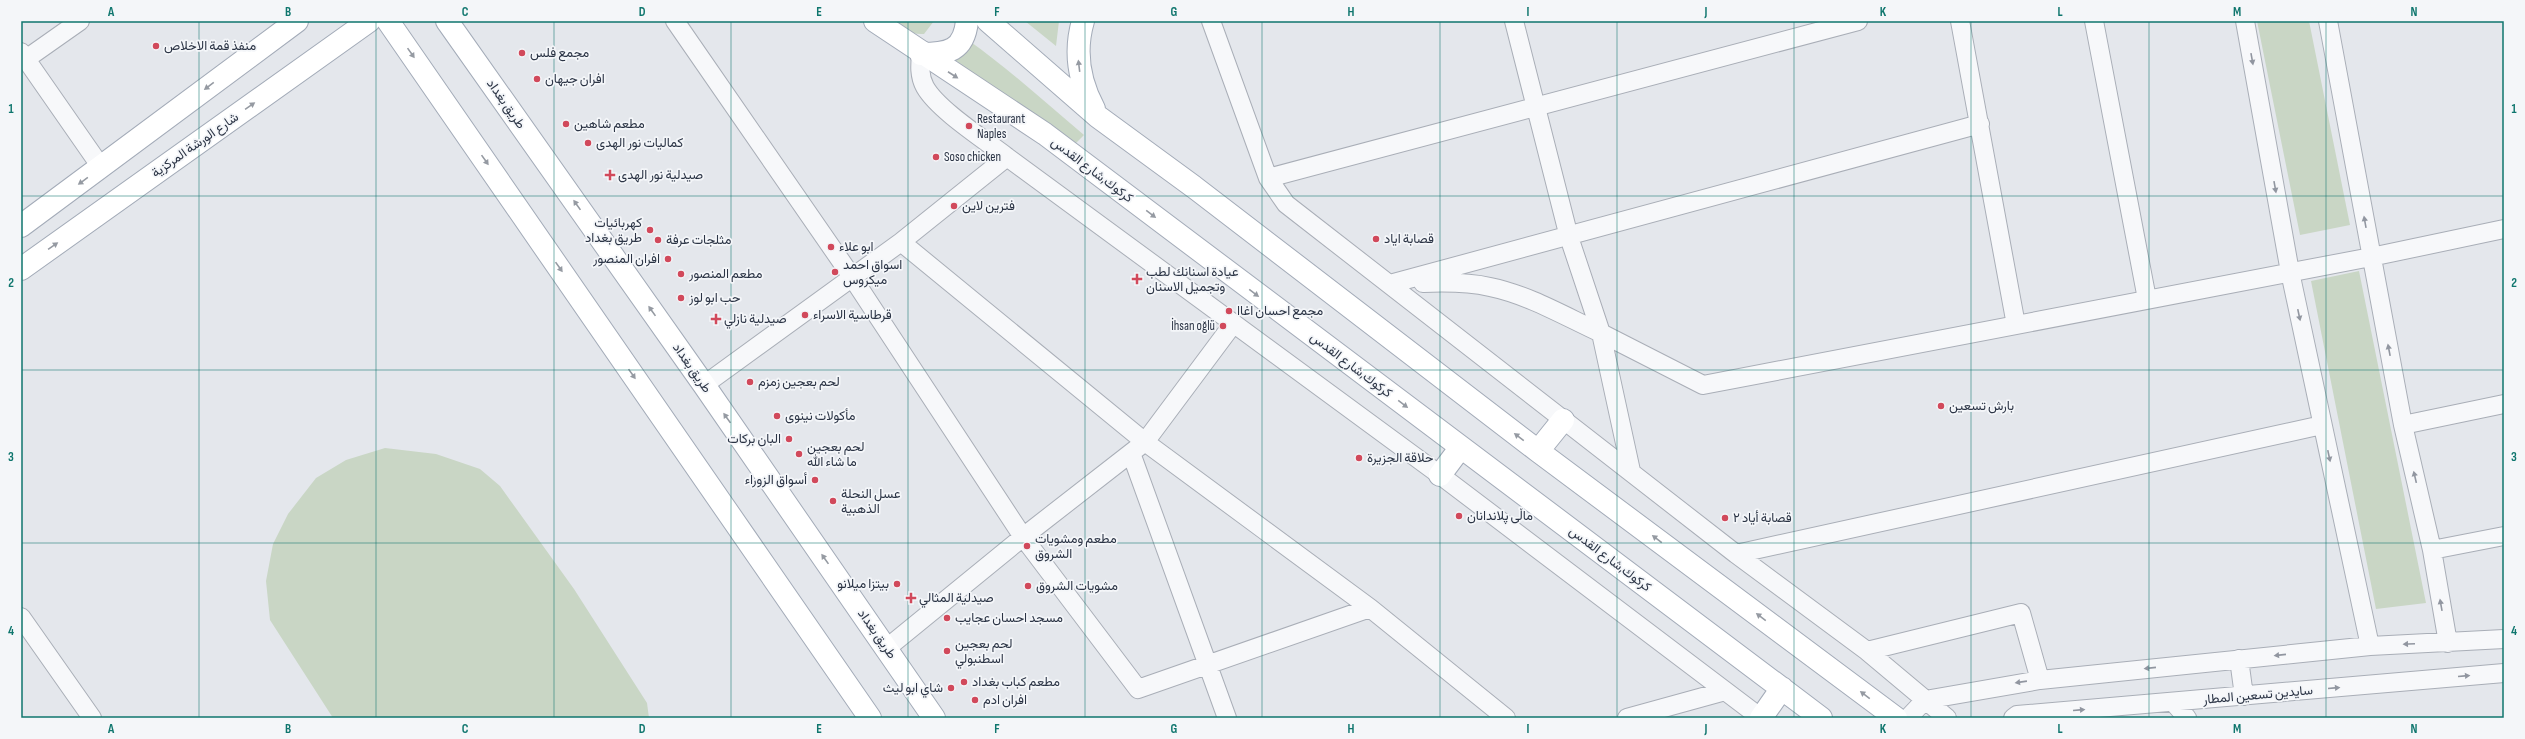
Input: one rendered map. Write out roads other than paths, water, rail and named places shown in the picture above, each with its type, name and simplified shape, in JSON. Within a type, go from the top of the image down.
[{"type":"main road","points":[[21,226],[297,21]]},
{"type":"main road","name":"شارع الورشة المركزية","points":[[21,269],[370,21]]},
{"type":"main road","points":[[388,21],[870,718]]},
{"type":"main road","name":"طريق بغداد","points":[[447,21],[704,385],[934,718]]},
{"type":"main road","name":"كركوك,شارع القدس","points":[[875,21],[921,54],[1045,134],[1821,718]]},
{"type":"main road","points":[[921,54],[937,54],[950,50],[962,43],[966,34],[967,21]]},
{"type":"main road","points":[[988,21],[1097,116],[1538,451],[1896,718]]},
{"type":"main road","points":[[1083,21],[1078,37],[1080,74],[1084,91],[1097,116]]},
{"type":"main road","points":[[1538,451],[1563,420]]},
{"type":"main road","points":[[1440,475],[1461,447]]},
{"type":"main road","points":[[1761,718],[1782,688]]},
{"type":"street","points":[[80,21],[24,55],[101,168]]},
{"type":"street","points":[[675,21],[852,277],[1023,537],[1138,689],[1370,608]]},
{"type":"street","points":[[1211,21],[1268,178],[1286,204],[1736,554],[1867,652],[1947,718]]},
{"type":"street","points":[[1514,21],[1569,237],[1602,333],[1631,471]]},
{"type":"street","points":[[1268,178],[1858,21]]},
{"type":"street","points":[[1960,21],[2016,325]]},
{"type":"street","points":[[2094,21],[2147,299]]},
{"type":"street","points":[[2245,21],[2290,272],[2370,646]]},
{"type":"street","points":[[2328,21],[2403,425],[2432,550],[2448,643]]},
{"type":"street","points":[[921,54],[921,75],[930,95],[1007,157],[1440,475],[1761,718]]},
{"type":"street","points":[[1390,284],[1569,237],[1980,124]]},
{"type":"street","points":[[704,385],[901,242],[1007,157]]},
{"type":"street","points":[[1390,284],[1454,282],[1491,287],[1525,298],[1602,333],[1703,385],[2371,257],[2504,229]]},
{"type":"street","points":[[901,242],[1138,448],[1370,608],[1506,718]]},
{"type":"street","points":[[887,648],[1023,537],[1138,448],[1233,324]]},
{"type":"street","points":[[2403,425],[2504,404]]},
{"type":"street","points":[[1736,554],[2322,425]]},
{"type":"street","points":[[1138,448],[1207,664],[1227,718]]},
{"type":"street","points":[[2432,550],[2504,536]]},
{"type":"street","points":[[1867,652],[2021,613],[2040,680]]},
{"type":"street","points":[[21,617],[92,718]]},
{"type":"street","points":[[1908,718],[1925,700],[2040,680],[2370,646],[2504,639]]},
{"type":"street","points":[[2239,659],[2244,696]]},
{"type":"street","name":"سايدين تسعين المطار","points":[[2013,718],[2018,715],[2174,703],[2504,673]]},
{"type":"street","points":[[1627,718],[1725,690]]},
{"type":"street","points":[[2174,703],[2187,718]]},
{"type":"place","name":"منفذ قمة الاخلاص","points":[[156,46]]},
{"type":"place","name":"مجمع فلس","points":[[522,53]]},
{"type":"place","name":"افران جيهان","points":[[537,79]]},
{"type":"place","name":"مطعم شاهين","points":[[566,124]]},
{"type":"place","name":"Restaurant Naples","points":[[969,126]]},
{"type":"place","name":"كماليات نور الهدى","points":[[588,143]]},
{"type":"place","name":"Soso chicken","points":[[936,157]]},
{"type":"place","name":"صيدلية نور الهدى","points":[[610,175]]},
{"type":"place","name":"فترين لاين","points":[[954,206]]},
{"type":"place","name":"كهربائيات طريق بغداد","points":[[650,230]]},
{"type":"place","name":"قصابة اياد","points":[[1376,239]]},
{"type":"place","name":"مثلجات عرفة","points":[[658,240]]},
{"type":"place","name":"ابو علاء","points":[[831,247]]},
{"type":"place","name":"افران المنصور","points":[[668,259]]},
{"type":"place","name":"اسواق احمد ميكروس","points":[[835,272]]},
{"type":"place","name":"مطعم المنصور","points":[[681,274]]},
{"type":"place","name":"عيادة اسنانك لطب وتجميل الاسنان","points":[[1137,279]]},
{"type":"place","name":"حب ابو لوز","points":[[681,298]]},
{"type":"place","name":"مجمع احسان اغاا","points":[[1229,311]]},
{"type":"place","name":"قرطاسية الاسراء","points":[[805,315]]},
{"type":"place","name":"صيدلية نازلي","points":[[716,319]]},
{"type":"place","name":"İhsan oğlü","points":[[1223,326]]},
{"type":"place","name":"لحم بعجين زمزم","points":[[750,382]]},
{"type":"place","name":"بارش تسعين","points":[[1941,406]]},
{"type":"place","name":"مأكولات نينوى","points":[[777,416]]},
{"type":"place","name":"البان بركات","points":[[789,439]]},
{"type":"place","name":"لحم بعجين ما شاء الله","points":[[799,454]]},
{"type":"place","name":"حلاقة الجزيرة","points":[[1359,458]]},
{"type":"place","name":"أسواق الزوراء","points":[[815,480]]},
{"type":"place","name":"عسل النحلة الذهبية","points":[[833,501]]},
{"type":"place","name":"ماڵی پلاندانان","points":[[1459,516]]},
{"type":"place","name":"قصابة أياد ٢","points":[[1725,518]]},
{"type":"place","name":"مطعم ومشويات الشروق","points":[[1027,546]]},
{"type":"place","name":"بيتزا ميلانو","points":[[897,584]]},
{"type":"place","name":"مشويات الشروق","points":[[1028,586]]},
{"type":"place","name":"صيدلية المثالي","points":[[911,598]]},
{"type":"place","name":"مسجد احسان عجايب","points":[[947,618]]},
{"type":"place","name":"لحم بعجين اسطنبولي","points":[[947,651]]},
{"type":"place","name":"مطعم كباب بغداد","points":[[964,682]]},
{"type":"place","name":"شاي ابو ليث","points":[[951,688]]},
{"type":"place","name":"افران ادم","points":[[975,700]]}]
